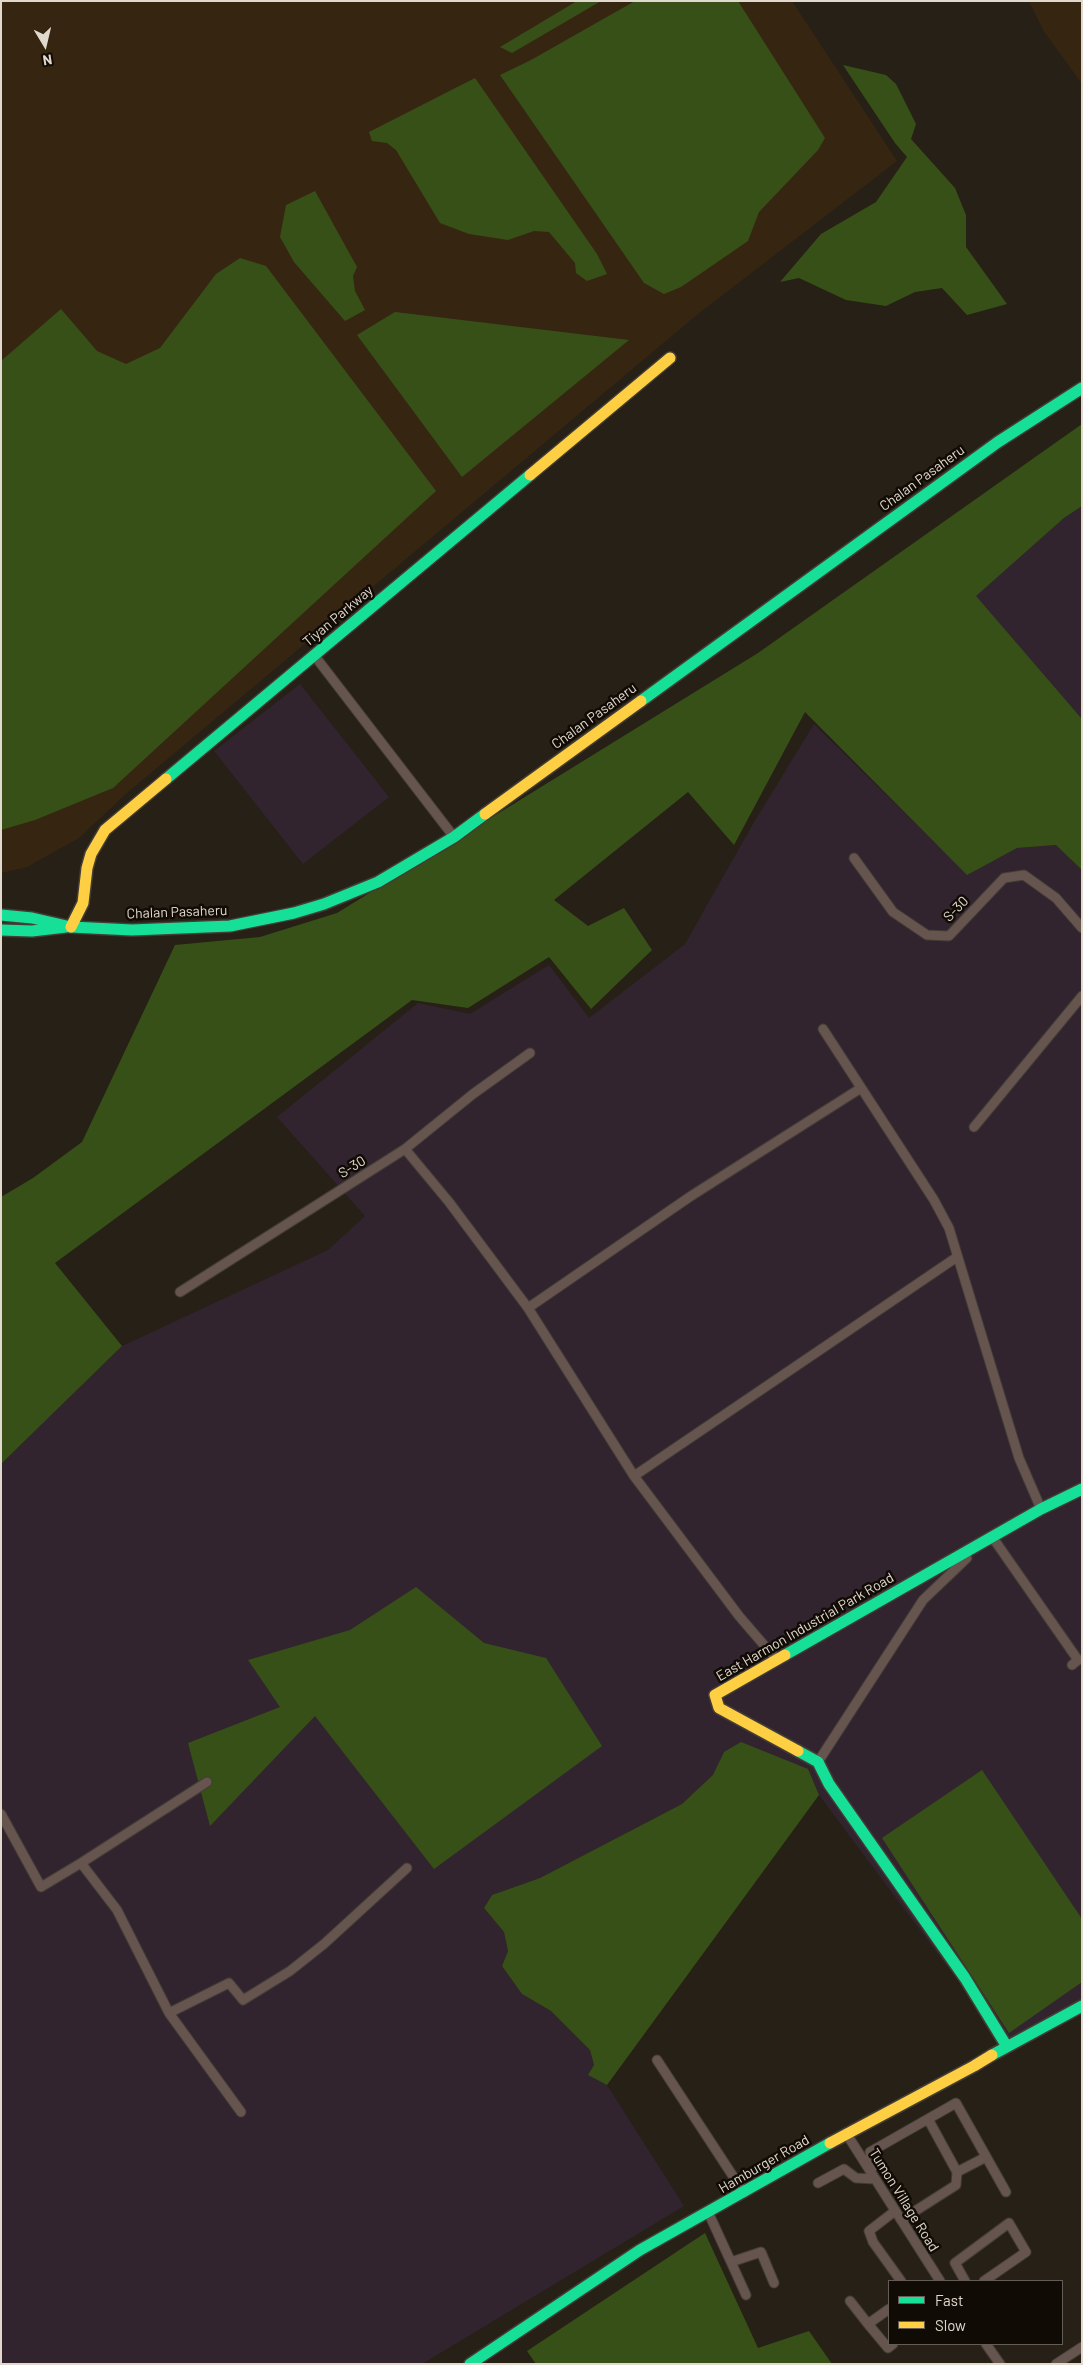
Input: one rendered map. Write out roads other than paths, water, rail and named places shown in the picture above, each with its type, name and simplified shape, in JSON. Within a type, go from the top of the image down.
[{"type":"street","name":"Tiyan Parkway","points":[[71,927],[82,903],[91,854],[105,830],[670,358]]},
{"type":"street","name":"Chalan Pasaheru","points":[[1,930],[32,931],[71,927],[132,930],[196,929],[230,926],[286,915],[324,904],[378,882],[454,837],[1022,424],[1082,388]]},
{"type":"street","points":[[314,656],[454,837]]},
{"type":"street","name":"S-30","points":[[854,858],[893,912],[927,935],[949,936],[1004,878],[1024,875],[1056,898],[1082,928]]},
{"type":"street","name":"Chalan Pasaheru","points":[[1,915],[32,918],[71,927]]},
{"type":"street","points":[[974,1127],[1082,996]]},
{"type":"street","points":[[823,1029],[934,1200],[949,1228],[1019,1458],[1040,1509]]},
{"type":"street","name":"S-30","points":[[180,1292],[405,1149],[473,1094],[530,1053]]},
{"type":"street","points":[[528,1308],[691,1196],[861,1088]]},
{"type":"street","points":[[405,1149],[450,1202],[528,1308],[634,1476],[739,1616],[776,1659]]},
{"type":"street","points":[[634,1476],[957,1257]]},
{"type":"street","name":"East Harmon Industrial Park Road","points":[[818,1762],[719,1708],[715,1695],[993,1538],[1040,1509],[1082,1489]]},
{"type":"street","points":[[1006,2045],[965,1978],[881,1860],[830,1784],[818,1762],[923,1600],[956,1567],[993,1538],[1078,1660],[1072,1665]]},
{"type":"street","points":[[1,1814],[41,1887],[207,1782]]},
{"type":"street","points":[[81,1863],[117,1910],[169,2013],[241,2112]]},
{"type":"street","points":[[169,2013],[229,1984],[243,2000],[290,1971],[324,1944],[407,1868]]},
{"type":"street","name":"Hamburger Road","points":[[470,2364],[640,2250],[708,2214],[846,2134],[974,2066],[1006,2045],[1082,2006]]},
{"type":"street","points":[[657,2060],[744,2193]]},
{"type":"street","points":[[818,2183],[844,2169],[856,2178],[873,2176],[870,2152],[956,2103],[1006,2192]]},
{"type":"street","points":[[901,2220],[956,2185],[957,2172],[928,2119]]},
{"type":"street","name":"Tumon Village Road","points":[[846,2134],[901,2220],[936,2280]]},
{"type":"street","points":[[957,2172],[986,2157]]},
{"type":"street","points":[[895,2211],[868,2231],[873,2242],[900,2280]]},
{"type":"street","points":[[708,2214],[746,2296]]},
{"type":"street","points":[[964,2280],[955,2263],[1009,2223],[1026,2252],[985,2280]]},
{"type":"street","points":[[731,2262],[761,2252],[774,2283]]},
{"type":"street","points":[[850,2301],[888,2348],[892,2345]]},
{"type":"street","points":[[868,2324],[888,2310]]},
{"type":"street","points":[[987,2345],[1000,2364]]},
{"type":"street","points":[[1063,2362],[1082,2347]]}]
